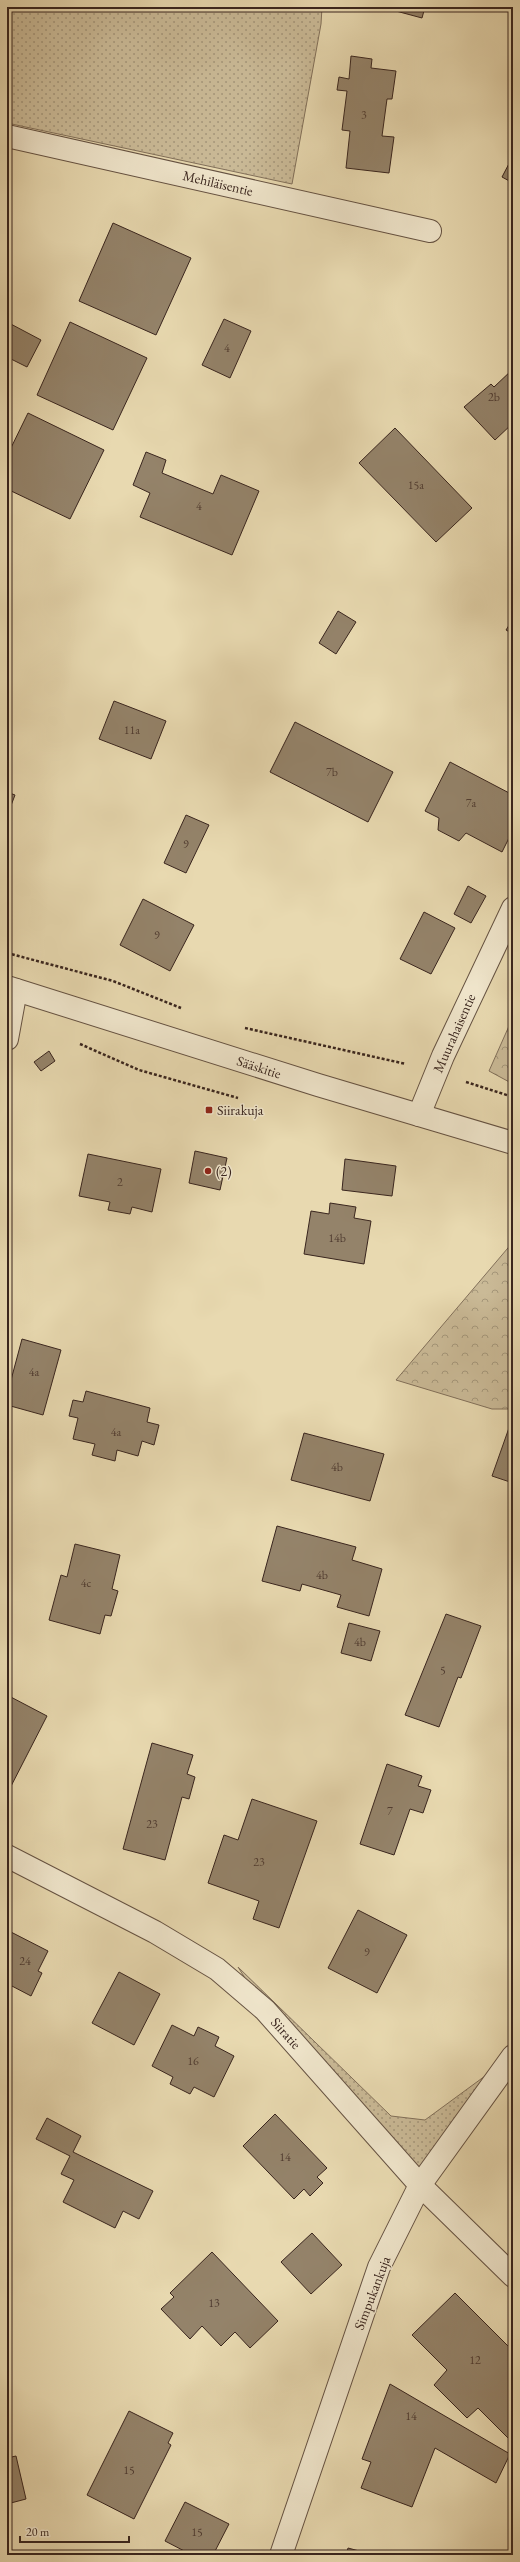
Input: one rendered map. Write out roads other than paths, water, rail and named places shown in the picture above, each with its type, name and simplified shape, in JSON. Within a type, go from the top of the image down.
[{"type":"street","name":"Mehiläisentie","points":[[7,136],[430,231]]},
{"type":"street","name":"Muurahaisentie","points":[[419,1115],[513,908]]},
{"type":"street","name":"Sääskitie","points":[[12,989],[513,1143]]},
{"type":"street","points":[[7,1039],[12,989]]},
{"type":"street","name":"Siiratie","points":[[7,1856],[155,1932],[199,1956],[217,1969],[265,2010],[420,2186],[513,2276]]},
{"type":"street","name":"Simpukankuja","points":[[281,2555],[379,2267],[420,2186],[513,2056]]},
{"type":"place","name":"Siirakuja","points":[[209,1110]]},
{"type":"place","name":"(2)","points":[[208,1171]]}]
